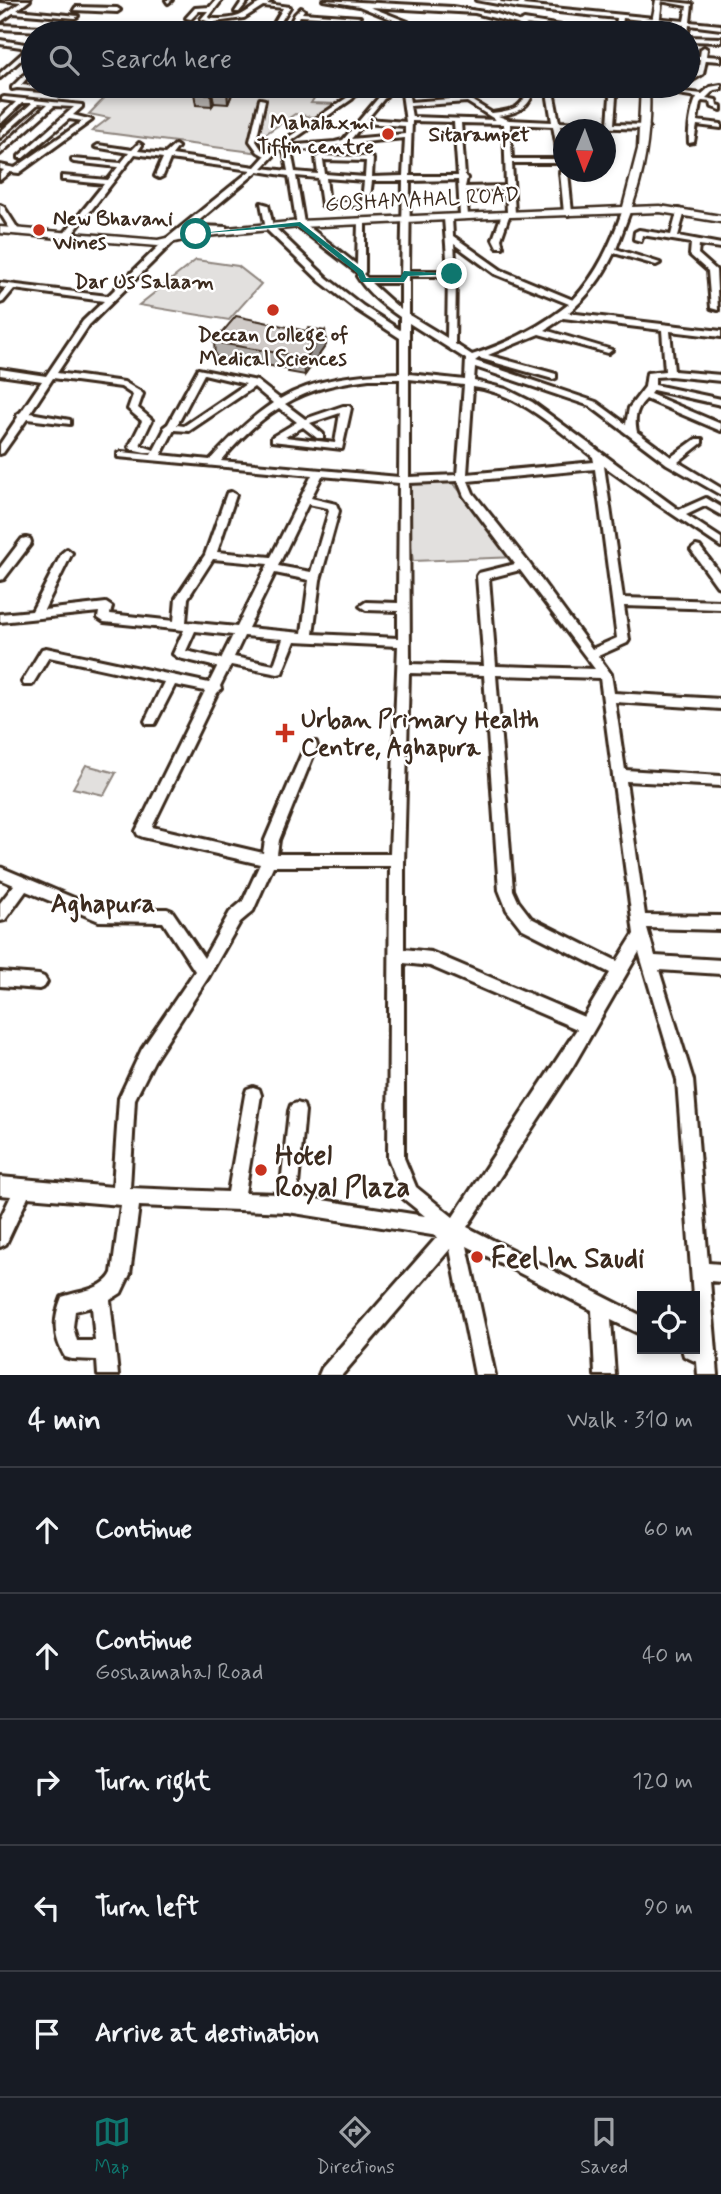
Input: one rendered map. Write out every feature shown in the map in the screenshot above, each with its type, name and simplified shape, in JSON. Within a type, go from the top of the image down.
[{"type":"main road","points":[[655,21],[659,0]]},
{"type":"main road","points":[[627,209],[640,172],[646,127],[645,98]]},
{"type":"main road","name":"GOSHAMAHAL ROAD","points":[[0,230],[169,241],[196,234],[300,224],[627,209],[681,211],[721,219]]},
{"type":"main road","points":[[196,234],[223,229],[265,227]]},
{"type":"street","points":[[4,0],[28,0]]},
{"type":"street","points":[[0,20],[28,0]]},
{"type":"street","points":[[74,21],[82,0]]},
{"type":"street","points":[[108,9],[117,0]]},
{"type":"street","points":[[219,0],[204,19],[214,21],[237,15],[245,16],[256,6],[267,2],[287,8],[278,21]]},
{"type":"street","points":[[237,15],[246,0]]},
{"type":"street","points":[[279,6],[290,0]]},
{"type":"street","points":[[326,0],[360,5],[426,6],[463,10],[518,21]]},
{"type":"street","points":[[383,6],[388,0]]},
{"type":"street","points":[[408,21],[432,0]]},
{"type":"street","points":[[463,10],[471,0]]},
{"type":"street","points":[[479,0],[655,21]]},
{"type":"street","points":[[659,0],[688,3],[687,21]]},
{"type":"street","points":[[524,21],[550,2]]},
{"type":"street","points":[[360,5],[400,21]]},
{"type":"street","points":[[37,13],[44,6]]},
{"type":"street","points":[[189,18],[197,9],[212,9]]},
{"type":"street","points":[[0,11],[37,13],[117,10]]},
{"type":"street","points":[[589,21],[591,13]]},
{"type":"street","points":[[294,21],[298,14],[328,21]]},
{"type":"street","points":[[237,15],[250,20]]},
{"type":"street","points":[[311,21],[382,15]]},
{"type":"street","points":[[619,21],[620,16]]},
{"type":"street","points":[[353,21],[357,17]]},
{"type":"street","points":[[0,20],[21,21]]},
{"type":"street","points":[[0,27],[21,29]]},
{"type":"street","points":[[700,39],[721,40]]},
{"type":"street","points":[[0,42],[21,45]]},
{"type":"street","points":[[700,74],[704,49]]},
{"type":"street","points":[[0,76],[21,57]]},
{"type":"street","points":[[703,57],[721,59]]},
{"type":"street","points":[[2,100],[21,81]]},
{"type":"street","points":[[700,84],[721,89]]},
{"type":"street","points":[[16,86],[21,86]]},
{"type":"street","points":[[700,97],[712,88]]},
{"type":"street","points":[[700,97],[714,101],[714,106],[721,108]]},
{"type":"street","points":[[0,451],[86,323],[191,222],[270,156],[350,98]]},
{"type":"street","points":[[347,158],[346,144],[381,98]]},
{"type":"street","points":[[406,98],[409,121],[404,221],[403,668],[397,860],[396,1158],[410,1193],[455,1230],[637,1324]]},
{"type":"street","points":[[490,116],[521,109],[527,104],[528,98]]},
{"type":"street","points":[[552,98],[556,119]]},
{"type":"street","points":[[611,119],[613,98]]},
{"type":"street","points":[[691,142],[700,98]]},
{"type":"street","points":[[2,100],[80,106],[21,157]]},
{"type":"street","points":[[0,122],[21,100]]},
{"type":"street","points":[[262,100],[253,141],[260,150],[270,156]]},
{"type":"street","points":[[407,104],[467,100],[490,116],[507,122]]},
{"type":"street","points":[[0,136],[37,102]]},
{"type":"street","points":[[0,152],[52,104]]},
{"type":"street","points":[[0,178],[4,168],[16,171],[89,120],[69,117]]},
{"type":"street","points":[[457,120],[464,216]]},
{"type":"street","points":[[361,121],[553,123]]},
{"type":"street","points":[[500,244],[497,239],[509,214],[507,122]]},
{"type":"street","points":[[693,123],[721,126]]},
{"type":"street","points":[[616,125],[646,127]]},
{"type":"street","points":[[112,140],[152,144]]},
{"type":"street","points":[[283,148],[408,141]]},
{"type":"street","points":[[67,235],[141,143]]},
{"type":"street","points":[[159,176],[167,155],[175,147],[164,146]]},
{"type":"street","points":[[98,147],[292,174],[368,179],[463,178]]},
{"type":"street","points":[[283,148],[292,174],[300,224],[362,277],[383,303],[405,319],[475,359],[593,404],[671,462],[721,491]]},
{"type":"street","points":[[318,158],[370,159],[366,203],[324,203],[322,175],[318,158]]},
{"type":"street","points":[[74,160],[123,165]]},
{"type":"street","points":[[509,160],[553,161]]},
{"type":"street","points":[[65,178],[110,182]]},
{"type":"street","points":[[565,182],[568,212]]},
{"type":"street","points":[[464,188],[510,188]]},
{"type":"street","points":[[264,205],[265,227],[345,298],[405,337]]},
{"type":"street","points":[[0,207],[16,232]]},
{"type":"street","points":[[475,359],[523,341],[575,304],[614,251],[627,209]]},
{"type":"street","points":[[674,238],[681,211]]},
{"type":"street","points":[[448,218],[452,274],[451,344]]},
{"type":"street","points":[[362,221],[362,277]]},
{"type":"street","points":[[191,222],[197,228],[223,229]]},
{"type":"street","points":[[638,239],[639,232],[721,246]]},
{"type":"street","points":[[449,237],[498,272],[575,304]]},
{"type":"street","points":[[695,242],[694,255],[712,270],[715,308]]},
{"type":"street","points":[[614,251],[656,263]]},
{"type":"street","points":[[362,277],[452,274]]},
{"type":"street","points":[[0,285],[110,299]]},
{"type":"street","points":[[0,300],[12,286]]},
{"type":"street","points":[[562,315],[721,334]]},
{"type":"street","points":[[666,328],[670,373]]},
{"type":"street","points":[[539,331],[608,350]]},
{"type":"street","points":[[475,359],[553,376]]},
{"type":"street","points":[[475,359],[470,383],[463,478],[468,494],[605,674],[640,928],[685,1080],[701,1271],[703,1360]]},
{"type":"street","points":[[156,454],[201,371],[254,383],[320,436]]},
{"type":"street","points":[[0,372],[124,385],[138,394],[133,409],[147,420],[134,447],[156,454]]},
{"type":"street","points":[[634,435],[629,422],[632,408],[647,391],[652,373],[721,378]]},
{"type":"street","points":[[214,462],[235,436],[276,402],[343,378],[403,375],[470,383],[504,391],[567,430],[598,461],[721,543]]},
{"type":"street","points":[[169,427],[186,429],[254,383]]},
{"type":"street","points":[[647,391],[721,402]]},
{"type":"street","points":[[647,391],[721,428]]},
{"type":"street","points":[[346,408],[339,447],[275,439],[305,422],[346,408]]},
{"type":"street","points":[[22,415],[67,422]]},
{"type":"street","points":[[671,462],[699,441]]},
{"type":"street","points":[[122,455],[156,454],[402,480],[463,478],[598,461]]},
{"type":"street","points":[[591,654],[623,640],[598,461]]},
{"type":"street","points":[[318,473],[271,565],[215,689],[143,831],[269,860],[397,860]]},
{"type":"street","points":[[231,495],[210,555],[182,598],[186,625],[178,654],[278,670],[291,635]]},
{"type":"street","points":[[306,500],[325,503],[332,506],[334,511],[315,577],[307,637]]},
{"type":"street","points":[[679,514],[706,501],[721,512]]},
{"type":"street","points":[[0,576],[26,542]]},
{"type":"street","points":[[696,550],[721,583]]},
{"type":"street","points":[[36,615],[67,553]]},
{"type":"street","points":[[210,555],[271,565],[315,577]]},
{"type":"street","points":[[524,565],[482,576],[506,890],[512,905],[526,923],[620,970]]},
{"type":"street","points":[[617,602],[721,605]]},
{"type":"street","points":[[366,606],[403,607]]},
{"type":"street","points":[[0,618],[106,607],[104,618],[307,637],[403,642]]},
{"type":"street","points":[[29,682],[46,652],[215,689]]},
{"type":"street","points":[[403,668],[605,674]]},
{"type":"street","points":[[151,721],[171,680]]},
{"type":"street","points":[[608,697],[721,704]]},
{"type":"street","points":[[105,1351],[72,1350],[65,1339],[63,1316],[69,1304],[100,1295],[115,1287],[121,1275],[126,1196],[127,1098],[148,1055],[204,971],[235,917],[248,906],[269,860],[272,840],[311,746]]},
{"type":"street","points":[[619,775],[721,780]]},
{"type":"street","points":[[0,873],[22,885],[99,915],[166,916],[204,971]]},
{"type":"street","points":[[0,915],[22,885]]},
{"type":"street","points":[[640,928],[721,923]]},
{"type":"street","points":[[329,1375],[455,1230],[587,1026],[620,970],[640,928]]},
{"type":"street","points":[[397,955],[431,959],[587,1026]]},
{"type":"street","points":[[651,963],[721,967]]},
{"type":"street","points":[[0,979],[39,982]]},
{"type":"street","points":[[235,1201],[253,1094]]},
{"type":"street","points":[[288,1203],[297,1111]]},
{"type":"street","points":[[0,1186],[126,1196],[288,1203],[455,1230]]},
{"type":"street","points":[[0,1238],[23,1188]]},
{"type":"street","points":[[455,1230],[485,1375]]},
{"type":"street","points":[[701,1271],[721,1273]]},
{"type":"street","points":[[100,1295],[108,1375]]},
{"type":"street","points":[[601,1306],[605,1375]]},
{"type":"shaded area","points":[[104,98],[314,98],[311,103],[336,104],[318,118],[295,114],[258,139],[273,144],[260,153],[92,131],[109,118],[89,114]]},
{"type":"shaded area","points":[[196,260],[238,266],[261,284],[229,320],[139,305]]},
{"type":"shaded area","points":[[402,480],[452,482],[518,557],[413,561]]},
{"type":"shaded area","points":[[86,765],[116,773],[104,795],[73,788]]},
{"type":"building","points":[[236,316],[306,331],[309,328],[325,331],[304,361],[287,357],[289,355],[214,342]]},
{"type":"place","name":"Mahalaxmi Tiffin centre","points":[[388,134]]},
{"type":"place","name":"New Bhavani Wines","points":[[39,230]]},
{"type":"place","name":"Deccan College of Medical Sciences","points":[[273,310]]},
{"type":"place","name":"Urban Primary Health Centre, Aghapura","points":[[285,733]]},
{"type":"place","name":"Hotel Royal Plaza","points":[[261,1170]]},
{"type":"place","name":"Feel In Saudi","points":[[477,1257]]},
{"type":"district","name":"Sitarampet","points":[[479,134]]},
{"type":"district","name":"Dar Us Salaam","points":[[144,281]]},
{"type":"district","name":"Aghapura","points":[[103,903]]},
{"type":"route","points":[[196,234],[223,229],[300,224],[360,272],[363,281],[404,280],[404,274],[452,274]]}]
